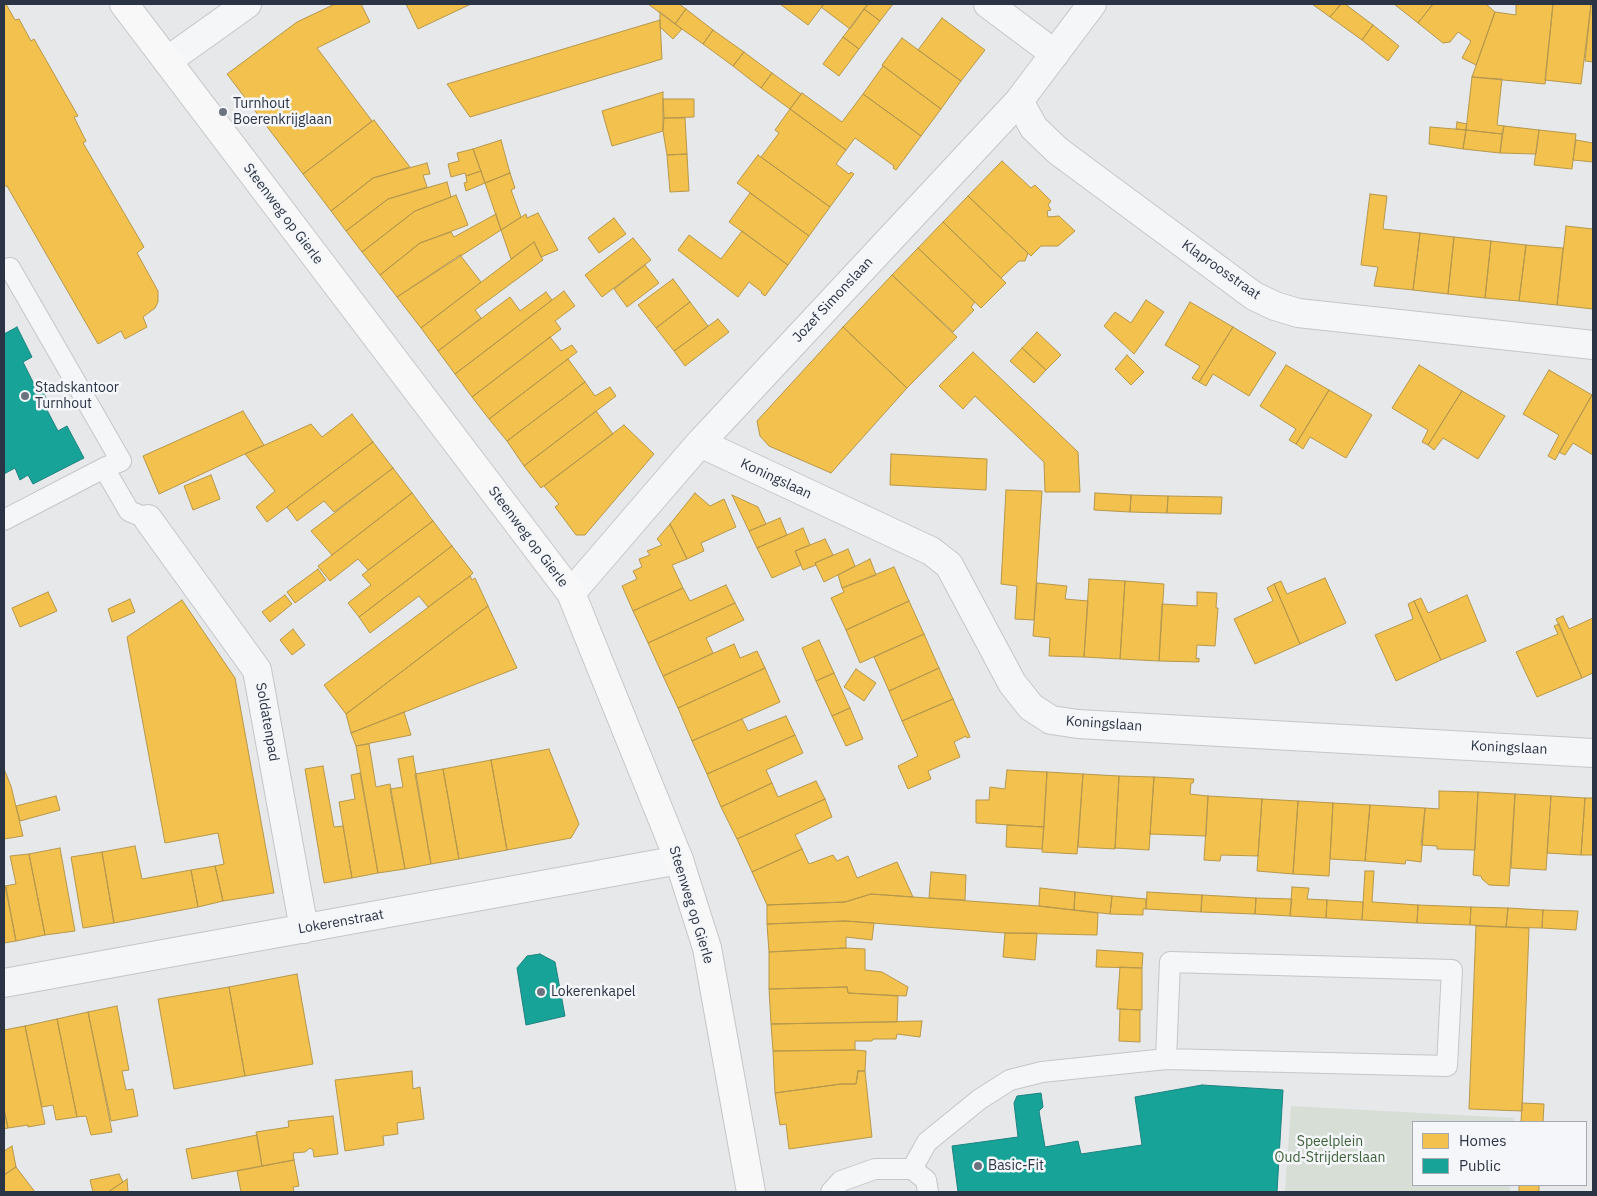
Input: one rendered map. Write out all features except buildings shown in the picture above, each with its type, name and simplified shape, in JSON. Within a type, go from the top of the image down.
[{"type":"street","name":"Steenweg op Gierle","points":[[124,4],[571,593],[679,860],[707,948],[751,1192]]},
{"type":"street","points":[[167,61],[247,4]]},
{"type":"street","points":[[988,4],[1055,54]]},
{"type":"street","name":"Jozef Simonslaan","points":[[571,593],[700,443],[1019,101],[1092,4]]},
{"type":"street","name":"Klaproosstraat","points":[[1019,101],[1034,128],[1058,152],[1254,296],[1276,306],[1298,312],[1343,318],[1593,345]]},
{"type":"street","name":"Koningslaan","points":[[700,443],[931,551],[949,565],[1012,683],[1031,707],[1051,720],[1088,724],[1593,753]]},
{"type":"street","name":"Soldatenpad","points":[[148,519],[257,670],[304,929]]},
{"type":"street","name":"Lokerenstraat","points":[[4,984],[679,860]]},
{"type":"lane","points":[[4,520],[121,461],[6,265]]},
{"type":"lane","points":[[104,468],[130,511],[148,519]]},
{"type":"lane","points":[[912,1169],[927,1142],[980,1099],[1010,1080],[1042,1072],[1166,1059],[1447,1066],[1452,970],[1170,962],[1166,1059]]},
{"type":"lane","points":[[831,1192],[841,1181],[875,1169],[912,1169],[926,1180],[928,1192]]},
{"type":"green space","name":"Speelplein Oud-Strijderslaan","points":[[1291,1106],[1514,1118],[1514,1121],[1412,1121],[1412,1186],[1510,1186],[1510,1192],[1285,1192]]},
{"type":"place","name":"Turnhout Boerenkrijglaan","points":[[223,112]]},
{"type":"place","name":"Stadskantoor Turnhout","points":[[25,396]]},
{"type":"place","name":"Lokerenkapel","points":[[541,992]]},
{"type":"place","name":"Basic-Fit","points":[[978,1166]]}]
